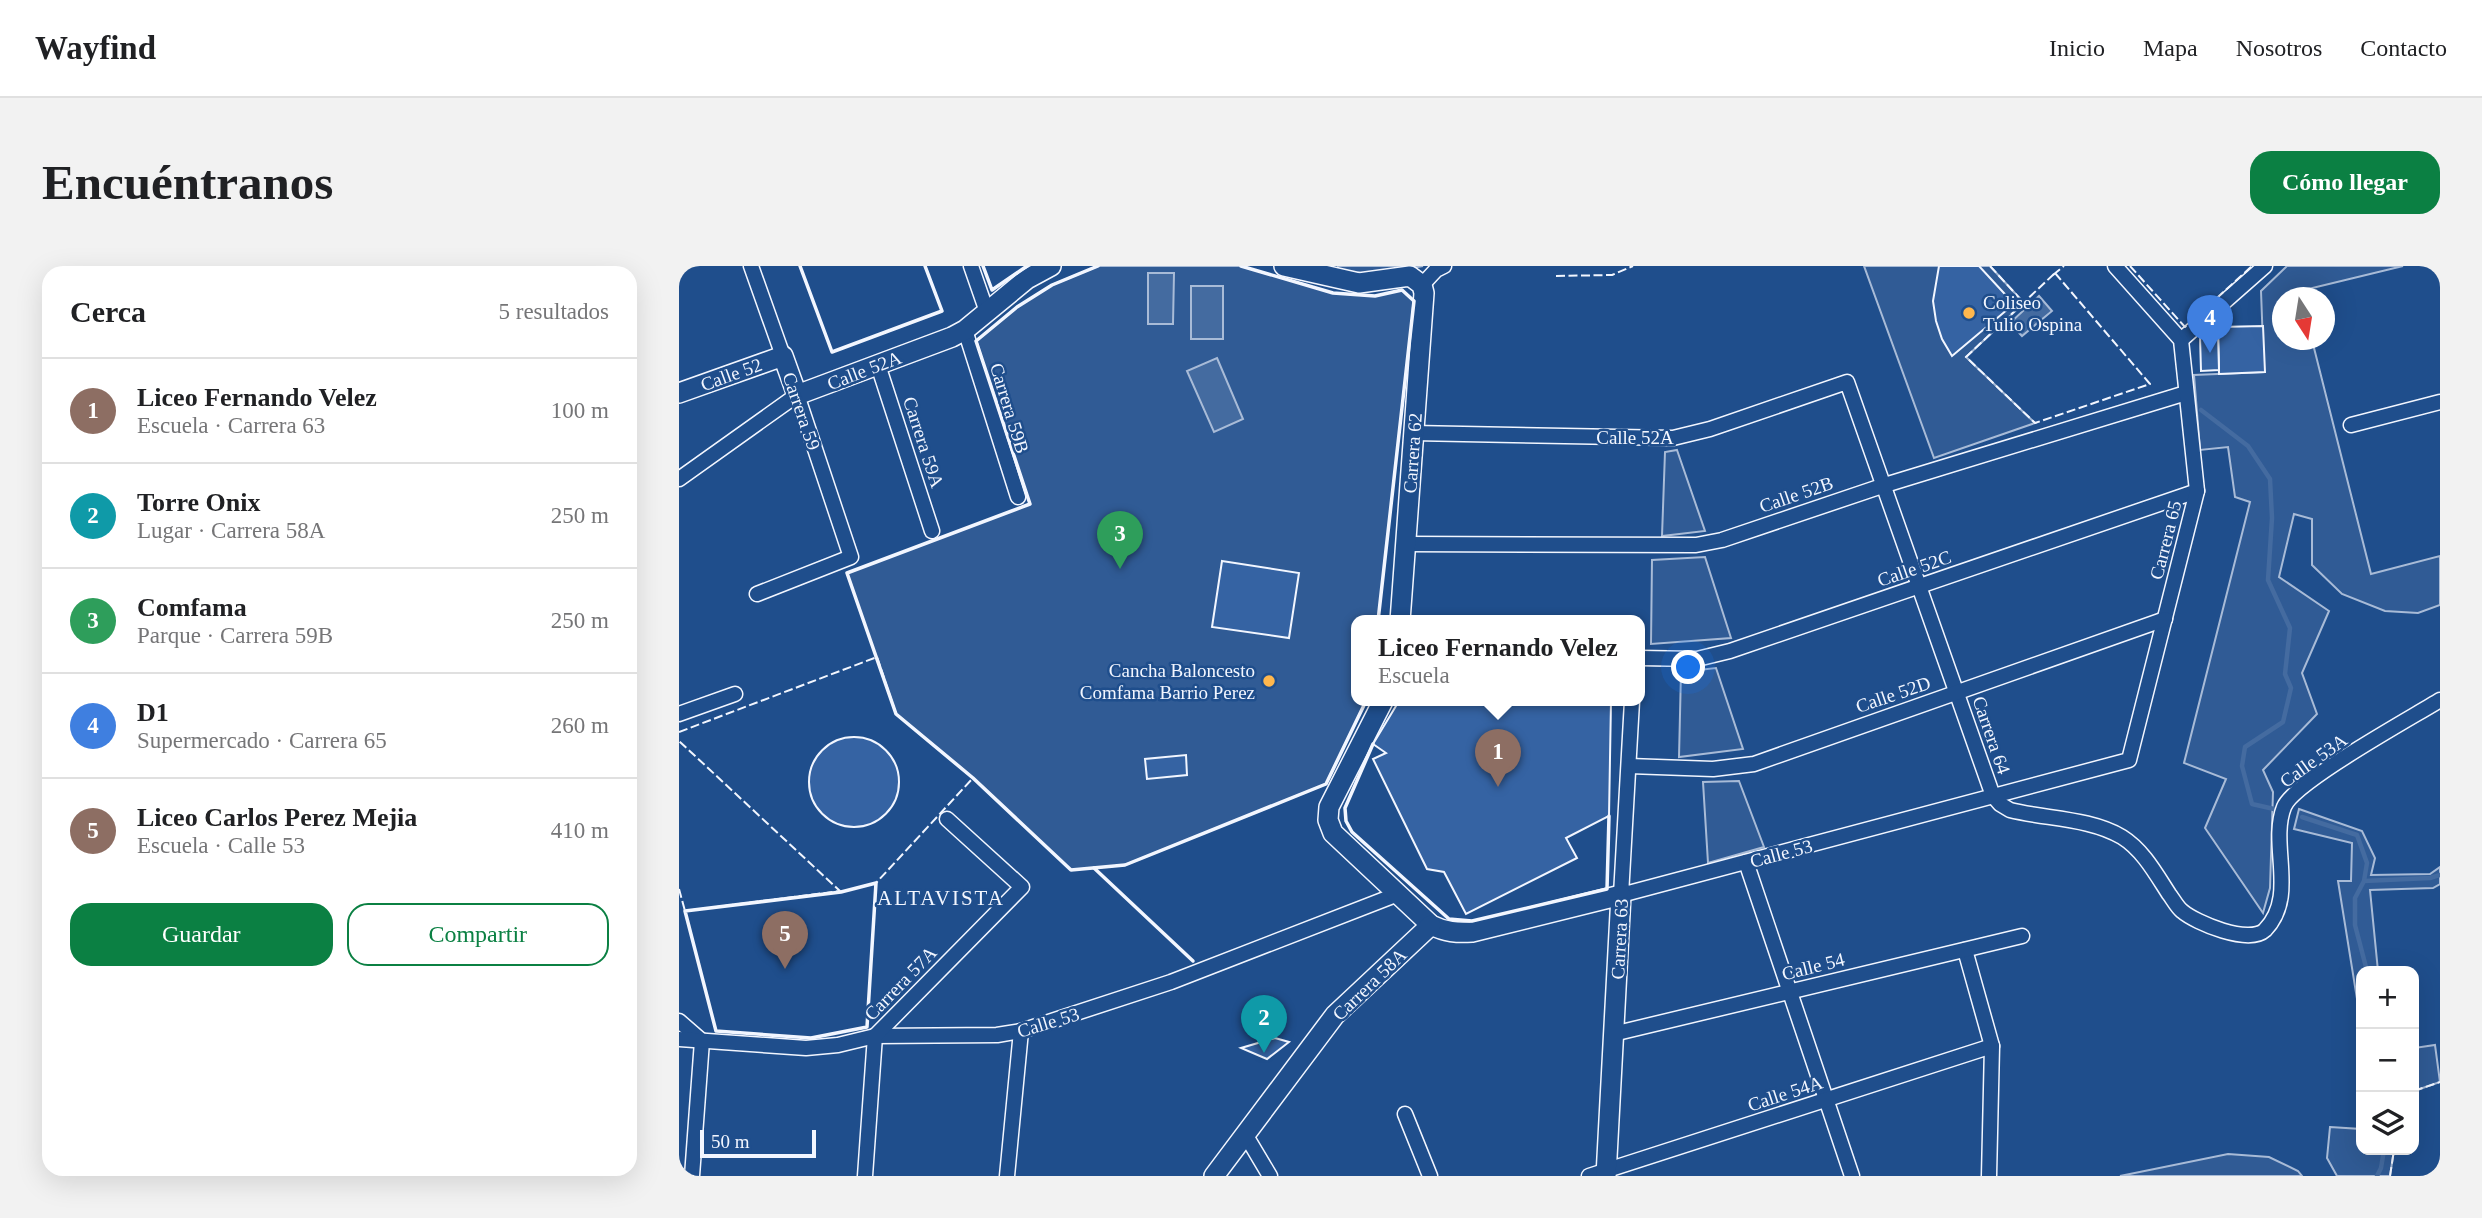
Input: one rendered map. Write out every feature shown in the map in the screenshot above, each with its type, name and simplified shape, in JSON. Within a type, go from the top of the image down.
[{"type":"street","name":"Carrera 59","points":[[751,266],[851,557],[757,594]]},
{"type":"street","points":[[971,266],[986,312]]},
{"type":"street","name":"Calle 52A","points":[[679,480],[797,396],[965,330],[1027,279],[1051,266]]},
{"type":"street","points":[[1285,266],[1343,281],[1377,282],[1410,276],[1422,285],[1436,270],[1444,266]]},
{"type":"street","points":[[2115,266],[2181,340],[2265,266]]},
{"type":"street","name":"Carrera 62","points":[[1399,615],[1422,285]]},
{"type":"street","name":"Carrera 59B","points":[[965,330],[1018,497]]},
{"type":"street","name":"Carrera 65","points":[[2129,760],[2197,491],[2181,340]]},
{"type":"street","name":"Calle 52","points":[[679,393],[783,356]]},
{"type":"street","name":"Carrera 59A","points":[[878,365],[932,531]]},
{"type":"street","name":"Calle 52A","points":[[1413,433],[1673,438],[1710,429],[1847,382]]},
{"type":"street","name":"Carrera 64","points":[[1847,382],[1993,796],[2010,810],[2109,830],[2134,845],[2182,911],[2234,935],[2251,936],[2264,931]]},
{"type":"street","name":"Calle 52B","points":[[1405,544],[1696,545],[1723,540],[1885,485],[2186,394]]},
{"type":"street","points":[[2351,425],[2440,402]]},
{"type":"street","name":"Calle 52C","points":[[1645,658],[1697,659],[1721,654],[2197,491]]},
{"type":"street","name":"Calle 52D","points":[[1629,766],[1713,769],[1753,764],[2165,619]]},
{"type":"street","points":[[679,714],[735,694]]},
{"type":"street","name":"Calle 53A","points":[[2264,931],[2277,908],[2282,882],[2280,837],[2283,808],[2290,796],[2324,771],[2440,700]]},
{"type":"street","points":[[1380,706],[1329,807],[1328,820],[1333,833],[1431,925]]},
{"type":"street","name":"Carrera 63","points":[[1600,1174],[1613,1034],[1632,706]]},
{"type":"street","name":"Calle 53","points":[[1431,925],[1458,933],[1472,932],[2129,760]]},
{"type":"street","name":"Carrera 57A","points":[[866,1176],[875,1036],[1022,887],[947,820]]},
{"type":"street","points":[[1746,862],[1851,1176]]},
{"type":"street","name":"Calle 53","points":[[679,1039],[806,1048],[838,1045],[875,1036],[997,1035],[1021,1031],[1171,982],[1398,894]]},
{"type":"street","name":"Carrera 58A","points":[[1214,1176],[1335,1015],[1431,925]]},
{"type":"street","name":"Calle 54","points":[[1613,1034],[2022,936]]},
{"type":"street","points":[[1965,950],[1992,1046],[1990,1176]]},
{"type":"street","points":[[679,1021],[702,1041],[687,1144],[692,1176]]},
{"type":"street","points":[[1007,1176],[1021,1031]]},
{"type":"street","name":"Calle 54A","points":[[1600,1174],[1992,1046]]},
{"type":"street","points":[[1405,1114],[1430,1176]]},
{"type":"street","points":[[1245,1134],[1270,1176]]},
{"type":"shaded area","points":[[1098,266],[1241,266],[1333,293],[1375,296],[1402,290],[1414,301],[1379,615],[1351,615],[1351,706],[1364,706],[1326,784],[1125,865],[1071,870],[973,778],[896,714],[847,573],[1030,504],[976,341],[1017,307],[1052,285]]},
{"type":"shaded area","points":[[1338,266],[1423,266],[1364,277],[1337,273]]},
{"type":"shaded area","points":[[1864,266],[1990,266],[2024,303],[1966,357],[2035,423],[1934,458]]},
{"type":"shaded area","points":[[2287,266],[2403,266],[2316,287],[2272,287],[2272,350],[2315,350],[2371,574],[2440,556],[2440,605],[2418,613],[2385,611],[2342,594],[2312,565],[2312,519],[2294,514],[2279,577],[2329,611],[2302,673],[2317,714],[2263,770],[2273,792],[2270,888],[2263,913],[2205,828],[2226,779],[2184,763],[2250,502],[2235,497],[2228,447],[2200,450],[2194,375],[2264,372],[2261,291]]},
{"type":"shaded area","points":[[1148,273],[1174,273],[1173,324],[1148,324]]},
{"type":"shaded area","points":[[1191,286],[1223,286],[1223,339],[1191,339]]},
{"type":"shaded area","points":[[2039,296],[2052,311],[2022,336],[2010,323]]},
{"type":"shaded area","points":[[1217,358],[1243,419],[1214,432],[1187,371]]},
{"type":"shaded area","points":[[1677,450],[1705,531],[1662,536],[1665,452]]},
{"type":"shaded area","points":[[1705,557],[1731,638],[1651,644],[1652,560]]},
{"type":"shaded area","points":[[1716,668],[1743,749],[1679,757],[1681,672]]},
{"type":"shaded area","points":[[1739,781],[1764,847],[1708,863],[1703,782]]},
{"type":"shaded area","points":[[2299,809],[2362,831],[2375,858],[2371,875],[2430,874],[2440,867],[2440,884],[2433,888],[2370,890],[2378,966],[2356,966],[2356,993],[2338,881],[2351,881],[2352,843],[2294,829]]},
{"type":"shaded area","points":[[2435,1045],[2440,1082],[2419,1089],[2419,1047]]},
{"type":"shaded area","points":[[2330,1127],[2356,1129],[2356,1155],[2393,1155],[2390,1176],[2337,1176],[2327,1158]]},
{"type":"shaded area","points":[[2228,1154],[2269,1157],[2298,1171],[2302,1176],[2120,1176]]},
{"type":"building","name":"Coliseo Tulio Ospina","points":[[1939,266],[1979,266],[2014,304],[1952,356],[1942,339],[1933,301]]},
{"type":"building","points":[[2263,326],[2265,372],[2219,374],[2218,327]]},
{"type":"building","points":[[2218,335],[2219,370],[2201,371],[2200,336]]},
{"type":"building","points":[[1222,561],[1299,573],[1289,638],[1212,627]]},
{"type":"building","points":[[1396,706],[1611,706],[1609,816],[1566,838],[1577,858],[1466,914],[1444,872],[1427,869],[1373,759],[1386,753],[1373,744]]},
{"type":"building","points":[[854,737],[871,740],[886,750],[896,765],[899,782],[896,799],[886,814],[871,824],[854,827],[837,824],[822,814],[812,799],[809,782],[812,765],[822,750],[837,740]]},
{"type":"building","points":[[1186,755],[1187,775],[1147,779],[1145,759]]},
{"type":"building","points":[[1275,1038],[1289,1042],[1267,1059],[1241,1048]]},
{"type":"waterway","points":[[2201,410],[2248,446],[2270,479],[2272,518],[2268,580],[2290,628],[2285,674],[2291,688],[2283,722],[2245,747],[2242,766],[2252,804],[2274,809]]},
{"type":"waterway","points":[[2302,817],[2357,835],[2367,863],[2364,881],[2355,898],[2355,925],[2366,966]]},
{"type":"waterway","points":[[2364,881],[2430,878],[2440,875]]},
{"type":"waterway","points":[[2377,1176],[2383,1155]]},
{"type":"fence","points":[[1556,276],[1612,275],[1633,266]]},
{"type":"fence","points":[[1990,266],[2025,302]]},
{"type":"fence","points":[[2053,275],[2064,266]]},
{"type":"fence","points":[[2130,266],[2185,327],[2252,266]]},
{"type":"fence","points":[[2055,273],[2150,384],[2035,423],[1966,357],[2055,273]]},
{"type":"fence","points":[[679,732],[877,657],[896,714],[973,778],[876,883],[841,892],[679,741]]},
{"type":"fence","points":[[679,889],[685,911],[840,891]]},
{"type":"fence","points":[[2419,1089],[2440,1082]]},
{"type":"fence","points":[[2390,1176],[2393,1155]]},
{"type":"wall","points":[[800,266],[832,352],[942,311],[925,266]]},
{"type":"wall","points":[[983,266],[992,290],[1027,266]]},
{"type":"wall","points":[[1098,266],[1052,285],[1017,307],[976,341],[1030,504],[847,573],[896,714],[973,778],[1071,870],[1125,865],[1326,784],[1364,706]]},
{"type":"wall","points":[[1241,266],[1333,293],[1375,296],[1402,290],[1414,301],[1379,615]]},
{"type":"wall","points":[[1373,744],[1345,808],[1346,821],[1352,832],[1449,919],[1472,921],[1607,889],[1609,816]]},
{"type":"wall","points":[[1094,868],[1193,961]]},
{"type":"wall","points":[[876,883],[867,1027],[811,1038],[716,1031],[685,911],[841,892],[876,883]]},
{"type":"place","name":"Coliseo Tulio Ospina","points":[[1969,313]]},
{"type":"place","name":"D1","points":[[2210,353]]},
{"type":"place","name":"Comfama","points":[[1120,569]]},
{"type":"place","name":"Cancha Baloncesto Comfama Barrio Perez","points":[[1269,681]]},
{"type":"place","name":"Liceo Fernando Velez","points":[[1498,787]]},
{"type":"place","name":"Liceo Carlos Perez Mejia","points":[[785,969]]},
{"type":"place","name":"Torre Onix","points":[[1264,1053]]},
{"type":"district","name":"ALTAVISTA","points":[[941,898]]}]
